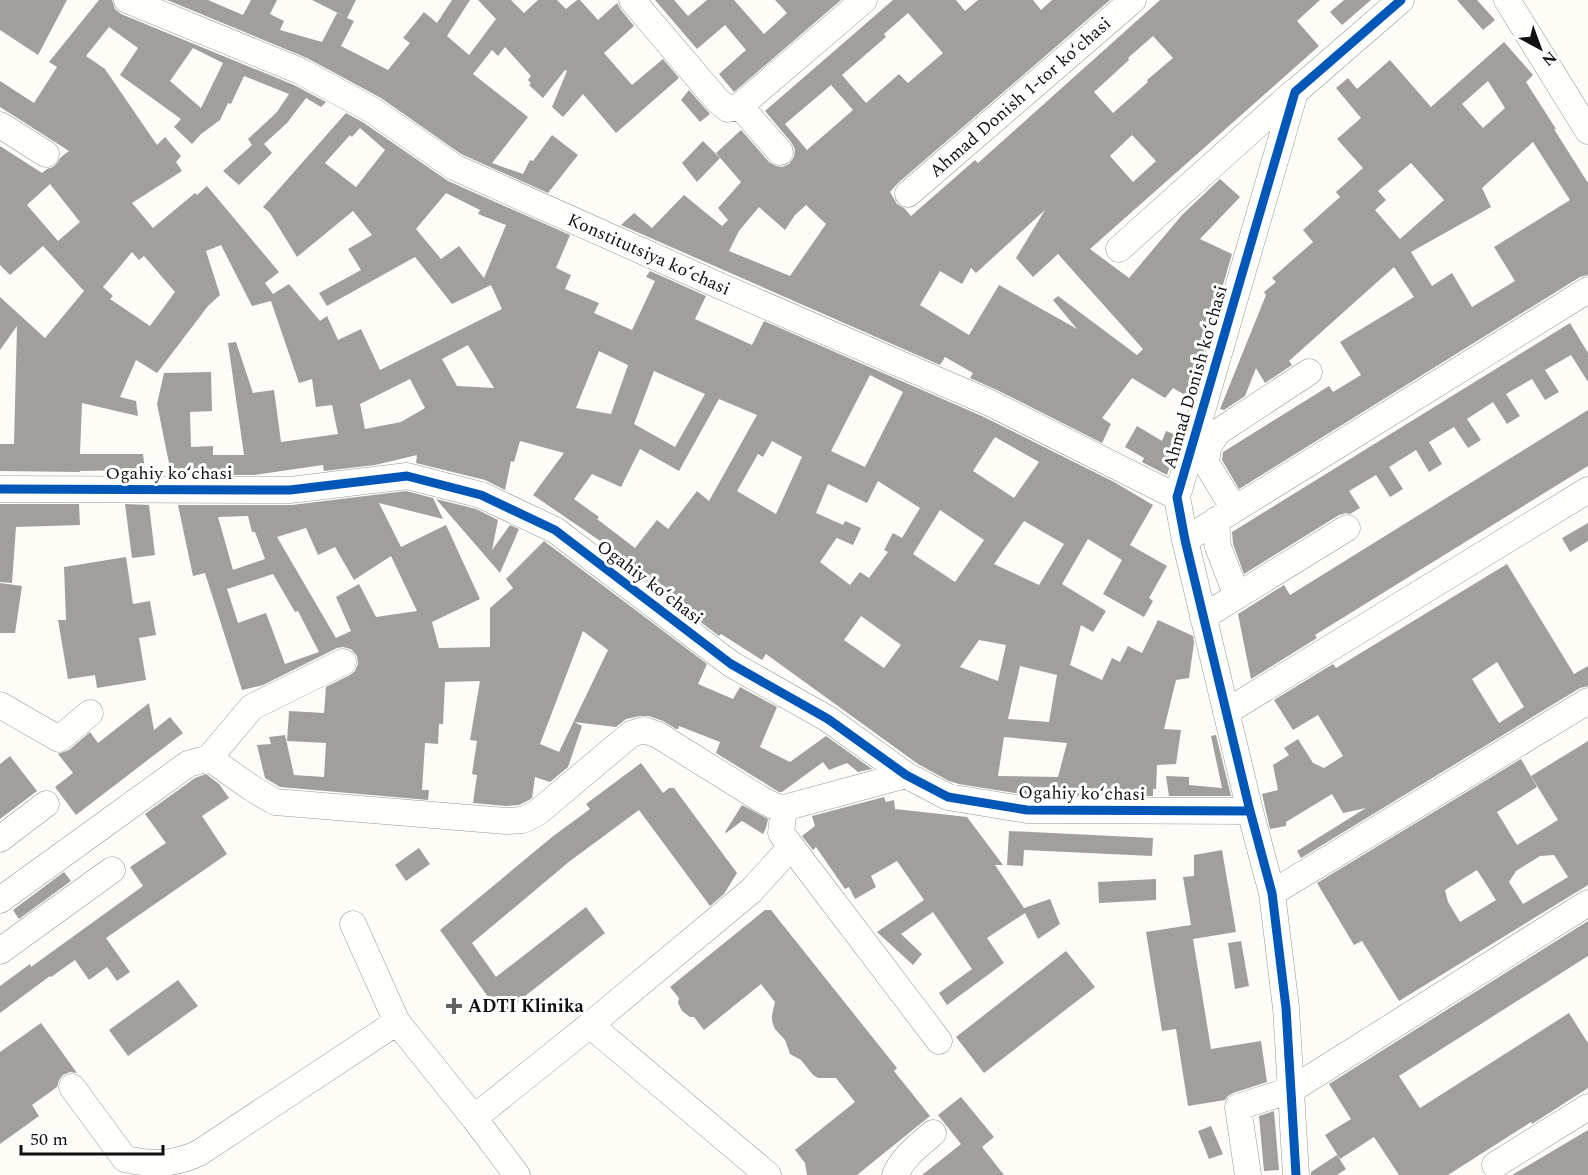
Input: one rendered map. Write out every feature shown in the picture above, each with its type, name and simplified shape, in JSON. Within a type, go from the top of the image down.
[{"type":"street","name":"Konstitutsiya koʻchasi","points":[[127,0],[300,71],[372,110],[454,167],[740,295],[990,403],[1177,497]]},
{"type":"street","points":[[632,0],[718,101],[734,107],[780,152]]},
{"type":"street","points":[[734,107],[864,0]]},
{"type":"street","name":"Ahmad Donish 1-tor koʻchasi","points":[[908,194],[1132,0]]},
{"type":"street","points":[[1119,249],[1401,0]]},
{"type":"street","points":[[1507,0],[1588,131]]},
{"type":"street","name":"Ahmad Donish koʻchasi","points":[[1295,92],[1177,497],[1203,617],[1272,893],[1286,1008],[1296,1175]]},
{"type":"street","points":[[0,125],[46,154]]},
{"type":"street","points":[[1185,540],[1588,290]]},
{"type":"street","points":[[1237,596],[1218,547],[1225,514],[1206,463],[1208,447],[1218,432],[1309,372]]},
{"type":"street","name":"Ogahiy koʻchasi","points":[[0,489],[290,490],[407,476],[481,495],[555,530],[731,664],[828,719],[906,775],[948,797],[1027,810],[1250,811]]},
{"type":"street","points":[[1226,712],[1588,490]]},
{"type":"street","points":[[1203,617],[1347,528]]},
{"type":"street","points":[[0,900],[188,764],[209,758],[252,708],[343,662]]},
{"type":"street","points":[[1272,893],[1588,701]]},
{"type":"street","points":[[0,705],[59,739],[90,713]]},
{"type":"street","points":[[209,758],[275,802],[506,821],[523,819],[537,813],[631,734],[644,730],[658,735],[759,798],[774,806],[784,808],[906,775]]},
{"type":"street","points":[[0,839],[46,804]]},
{"type":"street","points":[[784,808],[781,833],[790,847],[939,1041]]},
{"type":"street","points":[[474,1118],[751,891],[790,847]]},
{"type":"street","points":[[0,951],[112,870]]},
{"type":"street","points":[[1248,1175],[1238,1107],[1291,1090],[1588,903]]},
{"type":"street","points":[[353,924],[397,1022],[517,1175]]},
{"type":"street","points":[[72,1087],[125,1159],[142,1163],[182,1161],[199,1153],[397,1022]]},
{"type":"street","points":[[590,1025],[768,1175]]},
{"type":"street","points":[[1495,1165],[1588,1107]]},
{"type":"street","points":[[895,1175],[899,1165],[933,1133]]},
{"type":"building","points":[[0,0],[67,0],[38,55],[0,30]]},
{"type":"building","points":[[99,0],[112,0],[115,9],[121,14],[294,85],[326,102],[321,107],[306,98],[287,123],[264,144],[272,153],[239,185],[223,171],[252,145],[248,139],[277,112],[289,94],[244,76],[231,104],[228,103],[220,120],[192,144],[174,127],[181,119],[120,75],[138,48],[109,27],[86,56],[105,69],[157,145],[165,137],[181,156],[176,162],[182,171],[132,203],[153,228],[195,193],[197,195],[207,186],[279,272],[265,283],[273,294],[289,284],[320,321],[327,316],[338,340],[361,329],[380,370],[502,309],[491,285],[452,304],[415,257],[327,306],[319,293],[361,270],[348,249],[372,235],[353,211],[297,257],[270,213],[263,207],[346,113],[448,181],[570,235],[556,268],[571,275],[565,289],[599,303],[594,313],[632,330],[655,281],[646,277],[650,271],[706,296],[695,319],[752,345],[764,321],[984,417],[1114,482],[1153,505],[1130,545],[1167,566],[1149,598],[1153,601],[1144,617],[1103,594],[1122,560],[1088,539],[1062,584],[1106,611],[1093,632],[1081,625],[1070,665],[1102,680],[1112,658],[1120,662],[1128,646],[1142,653],[1158,620],[1193,636],[1189,678],[1176,680],[1164,729],[1181,730],[1176,764],[1157,765],[1156,789],[1153,789],[1153,796],[1028,795],[949,781],[918,764],[766,654],[762,660],[721,634],[719,636],[607,551],[609,547],[533,495],[564,453],[520,441],[514,462],[511,461],[505,490],[485,480],[416,463],[417,455],[375,465],[324,471],[323,465],[254,475],[171,473],[157,404],[164,373],[211,372],[212,411],[190,412],[191,447],[213,446],[213,455],[244,455],[228,343],[236,342],[253,393],[274,390],[281,442],[338,434],[332,405],[316,407],[312,379],[299,383],[271,301],[252,306],[221,245],[206,251],[220,295],[208,306],[157,373],[136,360],[120,397],[136,401],[138,416],[82,403],[80,454],[143,454],[145,470],[0,471],[0,444],[14,444],[17,326],[0,350],[0,297],[45,338],[84,291],[43,246],[10,275],[0,265],[0,146],[42,173],[53,167],[69,151],[0,107],[0,81],[34,103],[57,67],[49,62]],"holes":[[[193,48],[223,63],[201,108],[170,81]],[[360,128],[385,150],[356,187],[325,163],[350,135],[352,137]],[[50,184],[80,222],[58,241],[27,205]],[[446,193],[480,210],[478,214],[506,225],[484,278],[459,246],[441,259],[416,229]],[[132,252],[139,260],[144,256],[175,292],[150,326],[110,299],[113,296],[103,287]],[[468,345],[494,388],[457,386],[442,359]],[[599,351],[628,365],[611,414],[576,408]],[[654,371],[705,394],[675,447],[634,424]],[[870,375],[903,392],[865,467],[831,451]],[[410,379],[425,408],[401,422],[365,429],[360,404]],[[719,399],[757,415],[709,501],[697,491],[668,529],[657,520],[635,548],[574,499],[592,474],[621,487],[640,449],[679,471]],[[995,437],[1039,462],[1014,498],[973,471]],[[772,441],[802,457],[776,514],[737,491],[758,454],[763,457]],[[878,481],[920,508],[902,538],[893,533],[884,550],[888,552],[869,578],[860,572],[850,585],[820,562],[838,536],[837,538],[853,545],[861,528],[845,521],[843,525],[816,513],[828,484],[867,503]],[[940,510],[984,540],[955,582],[913,554]],[[1024,521],[1064,544],[1039,585],[994,564]],[[861,616],[901,645],[884,668],[844,640]],[[979,640],[1006,645],[998,681],[960,667]],[[1020,666],[1057,675],[1049,722],[1008,719]],[[1004,737],[1067,743],[1058,777],[998,776]]]},
{"type":"building","points":[[167,0],[208,0],[243,15],[251,0],[277,0],[270,14],[284,21],[280,30],[322,42],[337,13],[344,16],[312,0],[356,0],[347,18],[354,21],[341,46],[388,70],[410,43],[403,38],[424,12],[437,23],[452,0],[470,0],[447,36],[469,55],[496,19],[478,0],[511,0],[524,13],[538,0],[557,0],[566,9],[580,0],[598,20],[617,3],[634,26],[604,53],[632,85],[663,59],[679,78],[616,133],[583,94],[563,117],[552,107],[567,71],[565,70],[543,98],[529,85],[531,83],[528,80],[531,76],[505,47],[498,56],[492,50],[473,74],[528,117],[492,163],[523,174],[530,160],[533,161],[552,135],[578,155],[548,193],[461,154],[381,98],[307,58]]},
{"type":"building","points":[[655,0],[674,0],[688,16],[707,0],[734,0],[764,34],[787,13],[775,0],[841,0],[734,92],[719,74],[746,50],[725,25],[697,49]]},
{"type":"building","points":[[893,0],[956,0],[965,11],[978,0],[1033,0],[1041,10],[1052,0],[1110,0],[898,183],[890,192],[897,204],[911,216],[975,160],[978,163],[1160,0],[1320,0],[1297,21],[1319,46],[1090,249],[1129,278],[1182,215],[1220,179],[1240,197],[1200,239],[1232,254],[1190,398],[1173,388],[1165,398],[1132,378],[1102,418],[1111,424],[1102,443],[970,378],[973,373],[945,357],[940,365],[621,225],[634,213],[652,228],[684,195],[722,226],[728,220],[718,208],[741,182],[716,153],[741,130],[769,162],[776,166],[782,167],[789,164],[794,157],[795,149],[791,142],[765,111]],"holes":[[[908,13],[943,53],[908,83],[899,74],[866,103],[842,75],[886,37],[884,34]],[[1153,36],[1173,58],[1113,113],[1094,92],[1129,60],[1128,58]],[[831,85],[853,110],[807,150],[785,124]],[[1132,135],[1156,161],[1133,182],[1110,156]],[[806,205],[826,224],[790,276],[729,251],[739,231],[759,207],[785,230],[795,215]],[[1045,210],[1016,258],[1033,277],[1058,254],[1143,349],[1137,355],[1058,296],[1053,300],[1077,329],[999,285],[969,335],[920,305],[940,271],[962,284],[971,268],[976,273]]]},
{"type":"building","points":[[1344,0],[1371,0],[1342,25],[1330,12]]},
{"type":"building","points":[[1457,0],[1477,0],[1495,20],[1483,30]]},
{"type":"building","points":[[1504,42],[1533,75],[1526,82],[1588,183],[1588,275],[1580,277],[1239,489],[1222,460],[1223,452],[1329,386],[1333,392],[1361,375],[1340,342],[1414,297],[1394,267],[1289,361],[1292,365],[1265,383],[1256,368],[1245,396],[1224,410],[1220,409],[1266,295],[1264,292],[1276,282],[1272,278],[1313,242],[1303,230],[1340,197],[1336,192],[1363,168],[1337,139],[1361,118],[1336,88],[1348,78],[1357,89],[1390,60],[1431,107]],"holes":[[[1488,81],[1505,108],[1483,128],[1462,104]],[[1533,142],[1570,200],[1494,247],[1515,281],[1472,307],[1452,273],[1432,286],[1411,252],[1491,207],[1482,188]],[[1411,163],[1444,200],[1400,239],[1375,210],[1386,200],[1378,191]]]},
{"type":"building","points":[[689,90],[710,114],[700,122],[681,100]]},
{"type":"building","points":[[703,141],[720,158],[697,182],[682,163]]},
{"type":"building","points":[[1570,323],[1588,353],[1588,382],[1571,355],[1545,370],[1559,392],[1545,400],[1532,379],[1506,394],[1520,416],[1507,424],[1493,402],[1467,419],[1481,440],[1468,448],[1454,427],[1429,442],[1442,464],[1429,472],[1416,450],[1389,467],[1403,489],[1390,497],[1376,475],[1349,491],[1360,508],[1350,514],[1339,515],[1244,574],[1233,544],[1232,532]]},
{"type":"building","points":[[1588,410],[1588,466],[1315,635],[1317,638],[1251,679],[1238,614],[1284,585],[1290,595]]},
{"type":"building","points":[[1137,426],[1162,441],[1166,431],[1179,436],[1167,475],[1142,462],[1144,458],[1125,447]]},
{"type":"building","points":[[406,491],[433,498],[443,519],[379,503],[401,547],[446,525],[480,599],[432,622],[439,648],[490,647],[490,608],[513,588],[506,579],[544,541],[707,664],[698,684],[733,699],[740,687],[777,707],[760,747],[790,762],[826,736],[872,769],[858,772],[847,763],[829,770],[823,762],[779,792],[716,753],[720,742],[679,726],[676,729],[649,716],[640,716],[626,719],[616,727],[574,722],[582,726],[568,767],[550,782],[535,777],[532,798],[519,805],[473,803],[477,775],[472,774],[477,741],[470,740],[480,681],[445,682],[443,724],[439,724],[438,744],[425,743],[422,790],[429,790],[428,800],[280,787],[265,778],[257,745],[271,744],[269,737],[285,735],[294,775],[324,777],[326,743],[287,741],[289,711],[324,713],[326,687],[355,671],[358,664],[357,656],[351,649],[337,648],[263,685],[242,690],[205,573],[193,576],[178,505],[292,505]],"holes":[[[248,516],[252,532],[255,532],[265,559],[233,570],[218,517]],[[306,528],[318,555],[335,547],[354,580],[391,556],[417,611],[376,617],[359,584],[336,597],[351,631],[336,638],[277,537]],[[273,574],[295,612],[298,611],[319,652],[285,664],[266,613],[238,623],[227,589]],[[583,631],[608,650],[559,752],[540,744]]]},
{"type":"building","points":[[436,499],[476,509],[498,520],[492,550],[510,525],[519,529],[500,573]]},
{"type":"building","points":[[0,504],[79,504],[80,525],[16,527],[12,583],[0,582]]},
{"type":"building","points":[[125,504],[149,505],[155,555],[132,558]]},
{"type":"building","points":[[1588,523],[1588,541],[1570,552],[1562,538]]},
{"type":"building","points":[[126,557],[133,604],[150,601],[156,635],[139,638],[146,680],[97,688],[95,675],[68,679],[58,620],[66,620],[64,567]]},
{"type":"building","points":[[1507,564],[1574,674],[1588,666],[1588,686],[1580,688],[1301,858],[1297,851],[1366,808],[1343,813],[1332,794],[1286,822],[1286,826],[1270,829],[1262,794],[1278,790],[1273,765],[1289,755],[1284,748],[1298,739],[1313,763],[1324,768],[1343,756],[1318,715],[1293,730],[1274,700],[1333,664],[1336,668]],"holes":[[[1497,662],[1524,707],[1499,723],[1472,679]]]},
{"type":"building","points":[[0,583],[22,586],[15,633],[0,633]]},
{"type":"building","points":[[149,703],[154,730],[170,717],[183,733],[76,815],[55,787],[73,773],[58,754],[69,750],[90,732],[98,743]]},
{"type":"building","points":[[1216,735],[1231,796],[1169,796],[1166,776],[1189,777],[1189,785],[1222,788],[1211,736]]},
{"type":"building","points":[[1588,741],[1588,885],[1399,1001],[1362,941],[1354,945],[1317,883],[1521,759],[1537,787],[1497,812],[1517,845],[1558,820],[1531,776]],"holes":[[[1554,855],[1568,877],[1523,904],[1509,882],[1516,871],[1540,856]],[[1477,870],[1496,900],[1460,922],[1448,902],[1445,890]]]},
{"type":"building","points":[[10,756],[37,791],[0,819],[0,764]]},
{"type":"building","points":[[641,763],[663,793],[669,788],[674,788],[737,873],[724,894],[710,906],[639,810],[570,861],[472,943],[496,977],[586,907],[605,933],[501,1015],[440,930],[552,837],[590,809],[586,804]]},
{"type":"building","points":[[206,774],[219,784],[229,798],[202,816],[227,854],[106,938],[130,972],[117,981],[107,967],[89,980],[75,960],[0,1013],[0,986],[30,964],[31,967],[143,886],[130,867],[166,843],[145,814],[195,778]]},
{"type":"building","points":[[884,797],[886,802],[894,800],[895,809],[967,817],[1003,865],[995,865],[1024,908],[1050,899],[1060,924],[1038,939],[1025,913],[987,938],[1004,963],[947,1005],[939,993],[972,969],[933,912],[901,934],[922,954],[913,965],[877,932],[924,900],[897,861],[871,876],[876,887],[855,899],[849,887],[845,889],[816,847],[813,850],[802,836],[815,826],[812,816]]},
{"type":"building","points":[[742,805],[768,819],[763,834],[742,821],[725,832]]},
{"type":"building","points":[[1009,831],[1153,838],[1152,856],[1024,850],[1023,866],[1007,865]]},
{"type":"building","points":[[419,848],[430,864],[406,881],[395,865]]},
{"type":"building","points":[[1222,850],[1236,932],[1193,939],[1211,1049],[1261,1041],[1267,1082],[1233,1093],[1225,1100],[1188,1106],[1176,1029],[1162,1031],[1146,932],[1191,925],[1183,877],[1194,876],[1194,855]]},
{"type":"building","points":[[64,872],[71,881],[19,919],[13,910]]},
{"type":"building","points":[[1156,879],[1156,900],[1099,903],[1098,882]]},
{"type":"building","points":[[765,910],[771,910],[897,1068],[894,1071],[930,1116],[857,1175],[807,1175],[805,1163],[795,1150],[855,1102],[836,1078],[818,1078],[801,1060],[790,1054],[785,1040],[775,1029],[772,1021],[775,1002],[761,984],[704,1030],[694,1017],[682,1011],[678,1003],[679,998],[670,987]]},
{"type":"building","points":[[1588,921],[1588,956],[1399,1076],[1420,1108],[1569,1013],[1588,1043],[1588,1088],[1448,1175],[1399,1175],[1374,1137],[1340,1159],[1325,1135],[1351,1119],[1329,1084]]},
{"type":"building","points":[[1241,941],[1249,986],[1235,989],[1228,943]]},
{"type":"building","points":[[1066,951],[1095,987],[984,1073],[956,1037]]},
{"type":"building","points":[[178,980],[198,1006],[128,1056],[109,1030]]},
{"type":"building","points":[[41,1023],[77,1073],[70,1072],[63,1075],[57,1087],[32,1105],[39,1116],[0,1144],[0,1052]]},
{"type":"building","points":[[961,1097],[994,1137],[982,1147],[1004,1175],[922,1175],[961,1144],[938,1115]]},
{"type":"building","points":[[1274,1111],[1279,1170],[1264,1171],[1259,1116]]},
{"type":"building","points":[[1211,1126],[1223,1154],[1209,1159],[1198,1131]]},
{"type":"building","points":[[1588,1130],[1588,1175],[1512,1175]]},
{"type":"building","points":[[1337,1155],[1346,1169],[1337,1175],[1311,1175],[1311,1172]]},
{"type":"cycle path","points":[[1296,1175],[1286,1008],[1272,893],[1250,811],[1185,540],[1177,497],[1295,92],[1401,0]]},
{"type":"cycle path","points":[[0,489],[290,490],[407,476],[481,495],[555,530],[731,664],[828,719],[906,775],[948,797],[1027,810],[1250,811]]},
{"type":"place","name":"ADTI Klinika","points":[[454,1006]]}]
